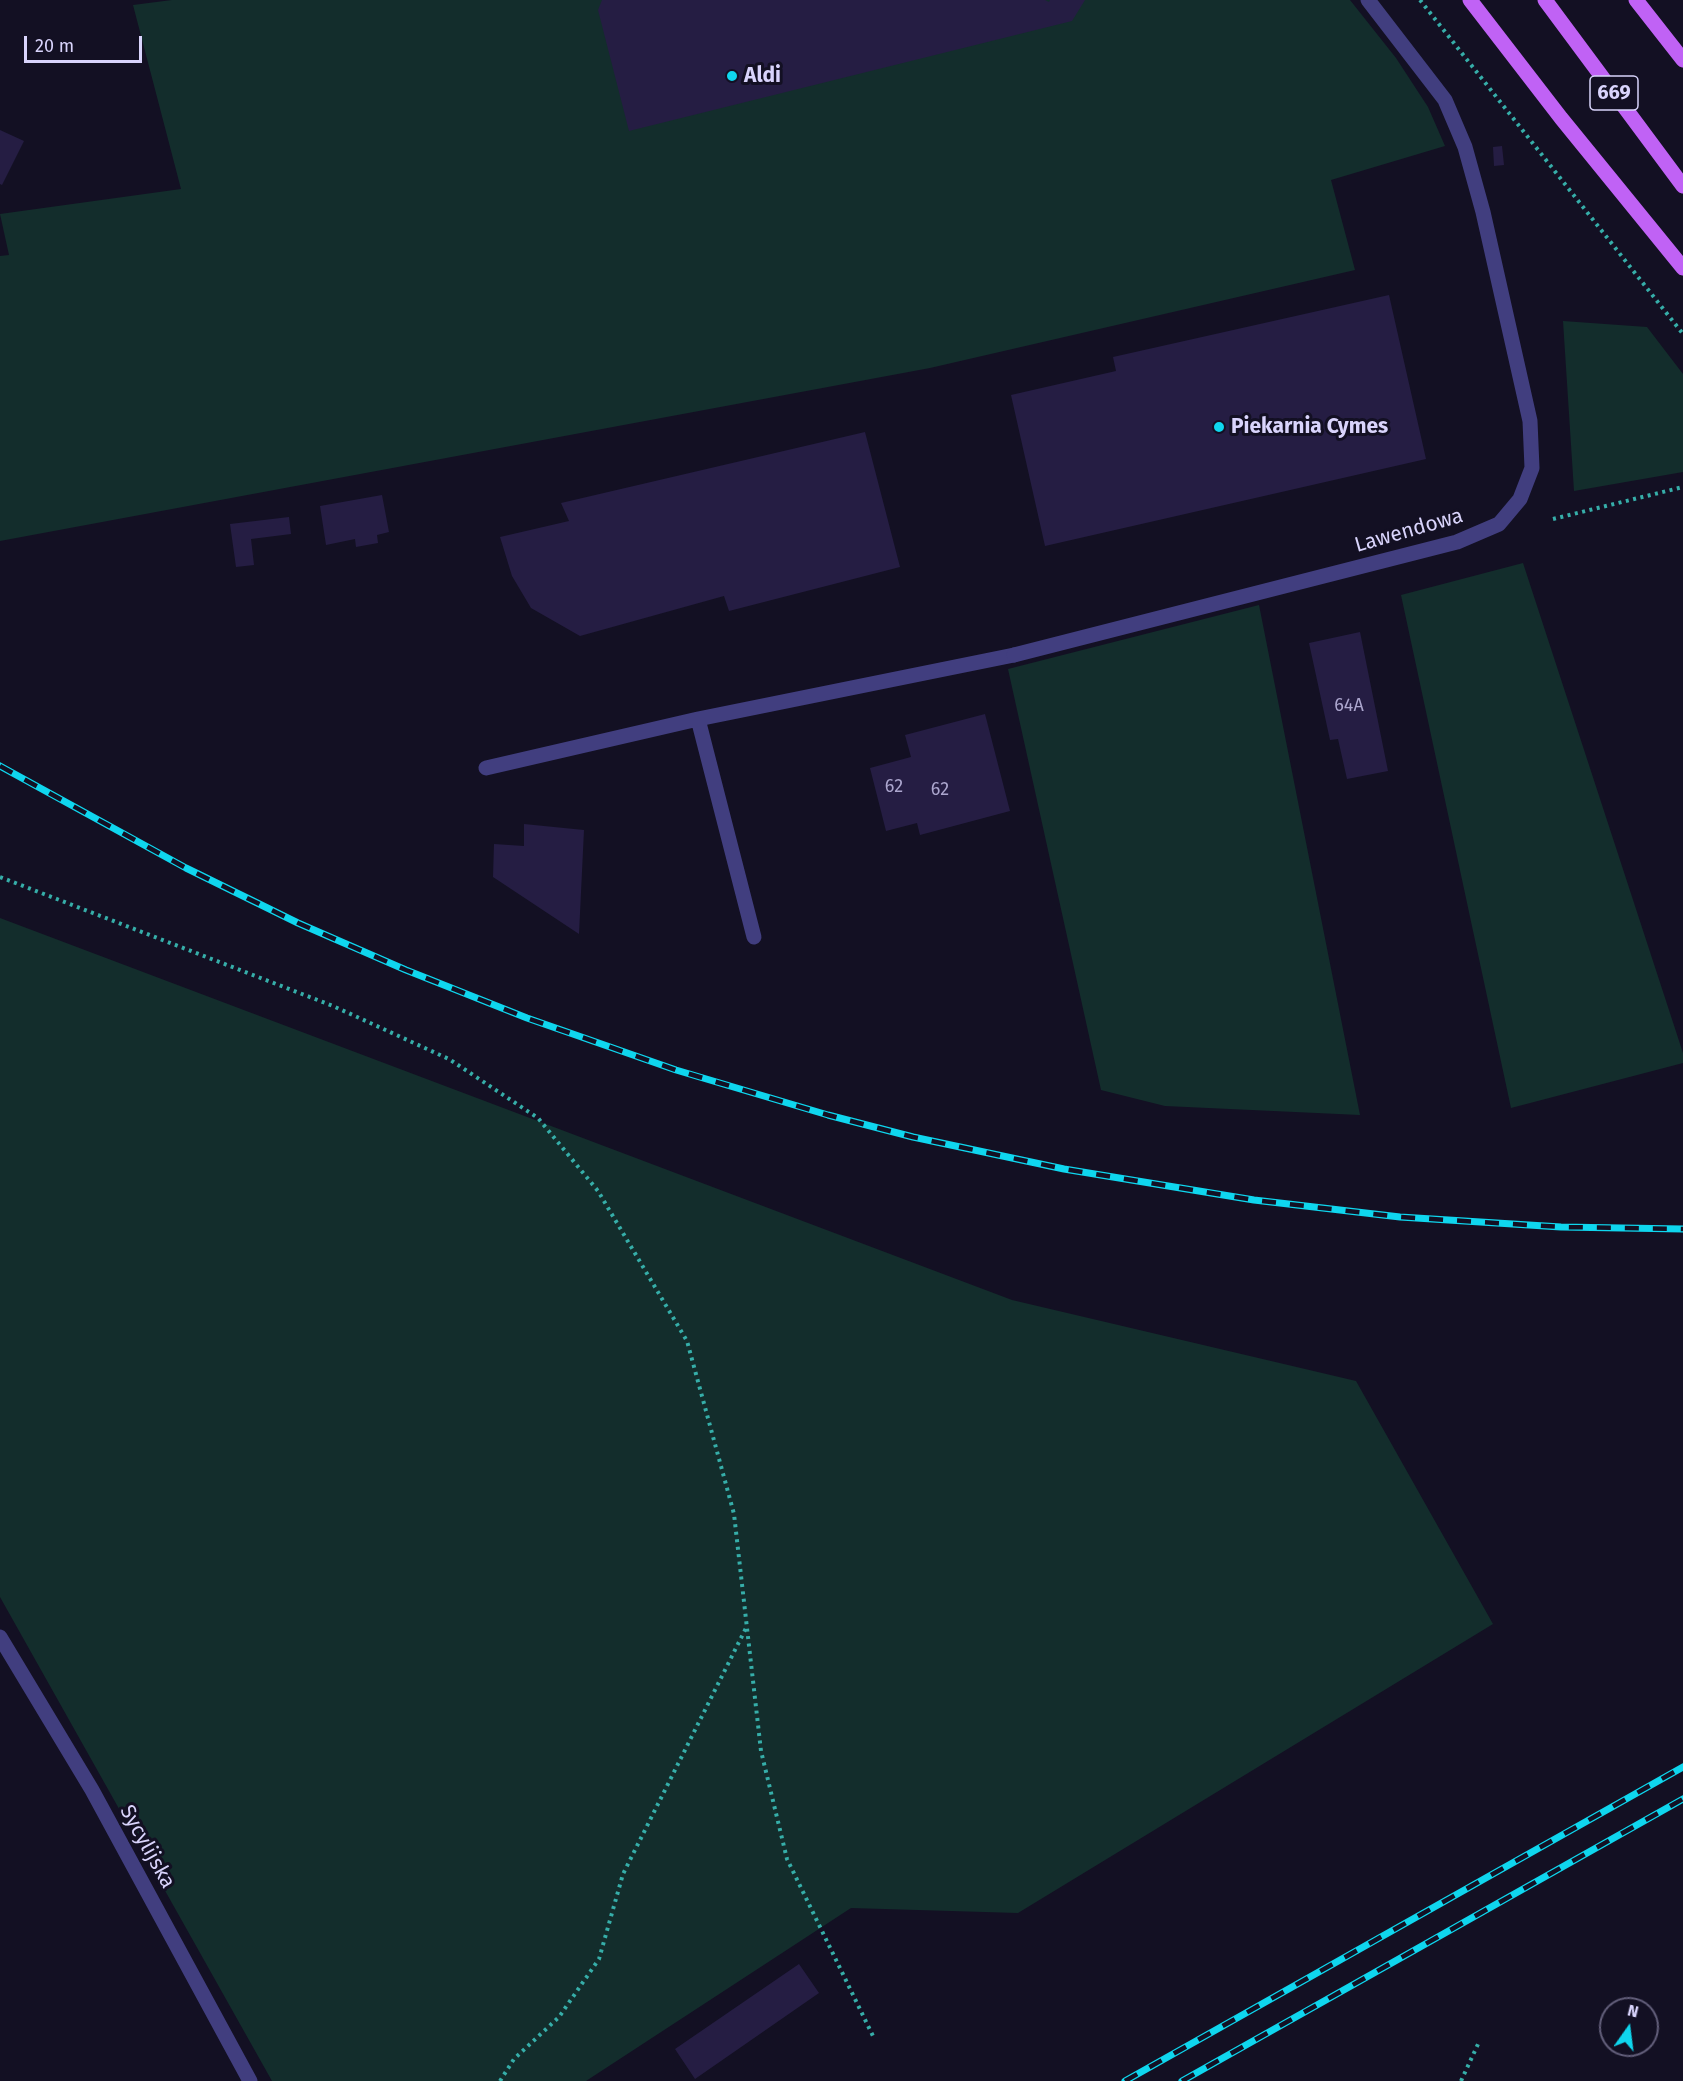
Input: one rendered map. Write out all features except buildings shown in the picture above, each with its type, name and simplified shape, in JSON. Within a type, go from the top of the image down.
[{"type":"main road","points":[[1470,0],[1561,118],[1683,268]]},
{"type":"main road","name":"669","points":[[1545,0],[1683,186]]},
{"type":"main road","points":[[1636,0],[1683,60]]},
{"type":"street","name":"Lawendowa","points":[[486,768],[698,719],[1014,655],[1457,542],[1499,524],[1520,500],[1532,468],[1530,421],[1483,212],[1465,147],[1445,100],[1368,0]]},
{"type":"street","points":[[698,719],[754,937]]},
{"type":"street","name":"Sycylijska","points":[[0,1637],[92,1790],[250,2081]]},
{"type":"path","points":[[1420,0],[1683,334]]},
{"type":"path","points":[[1553,519],[1683,487]]},
{"type":"path","points":[[0,876],[333,1006],[449,1059],[538,1119],[597,1191],[687,1341],[734,1514],[761,1750],[787,1859],[873,2036]]},
{"type":"path","points":[[500,2081],[514,2059],[559,2017],[599,1959],[623,1874],[747,1627]]},
{"type":"path","points":[[1461,2081],[1479,2042]]},
{"type":"green space","points":[[172,0],[1350,0],[1396,58],[1428,107],[1445,146],[1331,180],[1355,270],[930,368],[0,541],[0,256],[9,255],[0,214],[181,189],[133,5]]},
{"type":"green space","points":[[1563,321],[1647,327],[1683,374],[1683,472],[1574,491]]},
{"type":"green space","points":[[1523,563],[1683,1053],[1683,1063],[1511,1108],[1401,595]]},
{"type":"green space","points":[[1259,605],[1360,1115],[1165,1106],[1101,1090],[1008,669]]},
{"type":"green space","points":[[0,918],[1012,1300],[1356,1381],[1493,1624],[1018,1913],[851,1908],[586,2081],[272,2081],[0,1597]]},
{"type":"railway","points":[[0,766],[186,868],[298,923],[406,970],[527,1018],[676,1070],[828,1115],[913,1137],[1064,1169],[1254,1200],[1400,1217],[1561,1227],[1683,1229]]},
{"type":"railway","points":[[1125,2081],[1683,1767]]},
{"type":"railway","points":[[1182,2081],[1683,1799]]},
{"type":"place","name":"Aldi","points":[[732,76]]},
{"type":"place","name":"Piekarnia Cymes","points":[[1219,427]]}]
